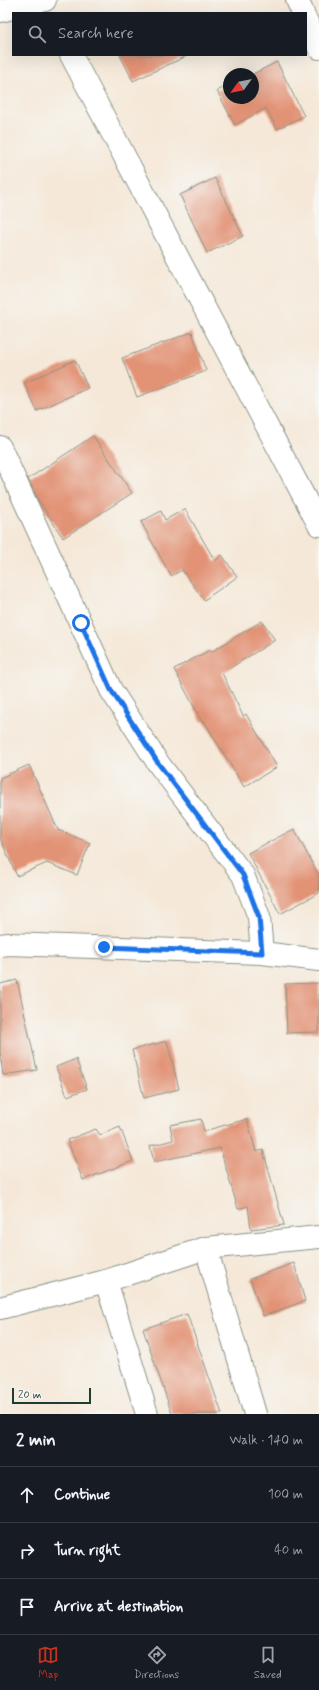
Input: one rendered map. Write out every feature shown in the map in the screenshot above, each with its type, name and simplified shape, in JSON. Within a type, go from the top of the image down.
[{"type":"street","points":[[297,0],[303,12]]},
{"type":"street","points":[[0,11],[20,3],[45,5]]},
{"type":"street","points":[[307,22],[319,48]]},
{"type":"street","points":[[72,56],[319,525]]},
{"type":"street","points":[[0,448],[111,690],[158,763],[243,875],[259,917],[262,953]]},
{"type":"street","points":[[0,945],[17,944],[262,953],[319,960]]},
{"type":"street","points":[[0,1308],[106,1281],[206,1248],[319,1237]]},
{"type":"street","points":[[206,1248],[254,1414]]},
{"type":"street","points":[[106,1281],[147,1414]]},
{"type":"building","points":[[120,56],[187,56],[133,81]]},
{"type":"building","points":[[277,62],[304,116],[277,129],[266,108],[235,125],[224,104],[259,104],[259,71]]},
{"type":"building","points":[[223,88],[223,102],[217,91]]},
{"type":"building","points":[[215,178],[243,236],[207,253],[180,195]]},
{"type":"building","points":[[192,332],[206,371],[137,397],[122,358]]},
{"type":"building","points":[[75,360],[88,388],[37,411],[24,383]]},
{"type":"building","points":[[93,436],[132,493],[63,538],[39,501],[28,479]]},
{"type":"building","points":[[185,509],[215,561],[222,555],[237,577],[204,600],[182,570],[171,576],[141,522],[161,511],[165,520]]},
{"type":"building","points":[[262,621],[275,640],[222,673],[243,716],[246,714],[277,767],[244,787],[204,721],[202,722],[174,669],[210,650],[211,652]]},
{"type":"building","points":[[29,765],[58,830],[90,843],[77,875],[47,863],[17,876],[0,838],[0,778]]},
{"type":"building","points":[[294,829],[319,876],[319,893],[280,914],[248,853]]},
{"type":"building","points":[[17,980],[37,1070],[3,1075],[0,1052],[0,984]]},
{"type":"building","points":[[319,983],[319,1032],[287,1033],[285,984]]},
{"type":"building","points":[[167,1041],[179,1089],[144,1098],[132,1050]]},
{"type":"building","points":[[76,1059],[87,1089],[67,1096],[56,1067]]},
{"type":"building","points":[[201,1119],[204,1131],[247,1119],[256,1152],[263,1150],[284,1225],[251,1229],[248,1206],[238,1209],[220,1148],[154,1162],[150,1146],[173,1140],[170,1125]]},
{"type":"building","points":[[120,1127],[133,1161],[83,1180],[67,1140],[96,1129],[100,1135]]},
{"type":"building","points":[[294,1263],[305,1301],[263,1316],[250,1279]]},
{"type":"building","points":[[187,1314],[222,1414],[172,1414],[143,1329]]},
{"type":"route","points":[[81,623],[111,690],[158,763],[243,875],[259,917],[262,953],[104,947]]}]
